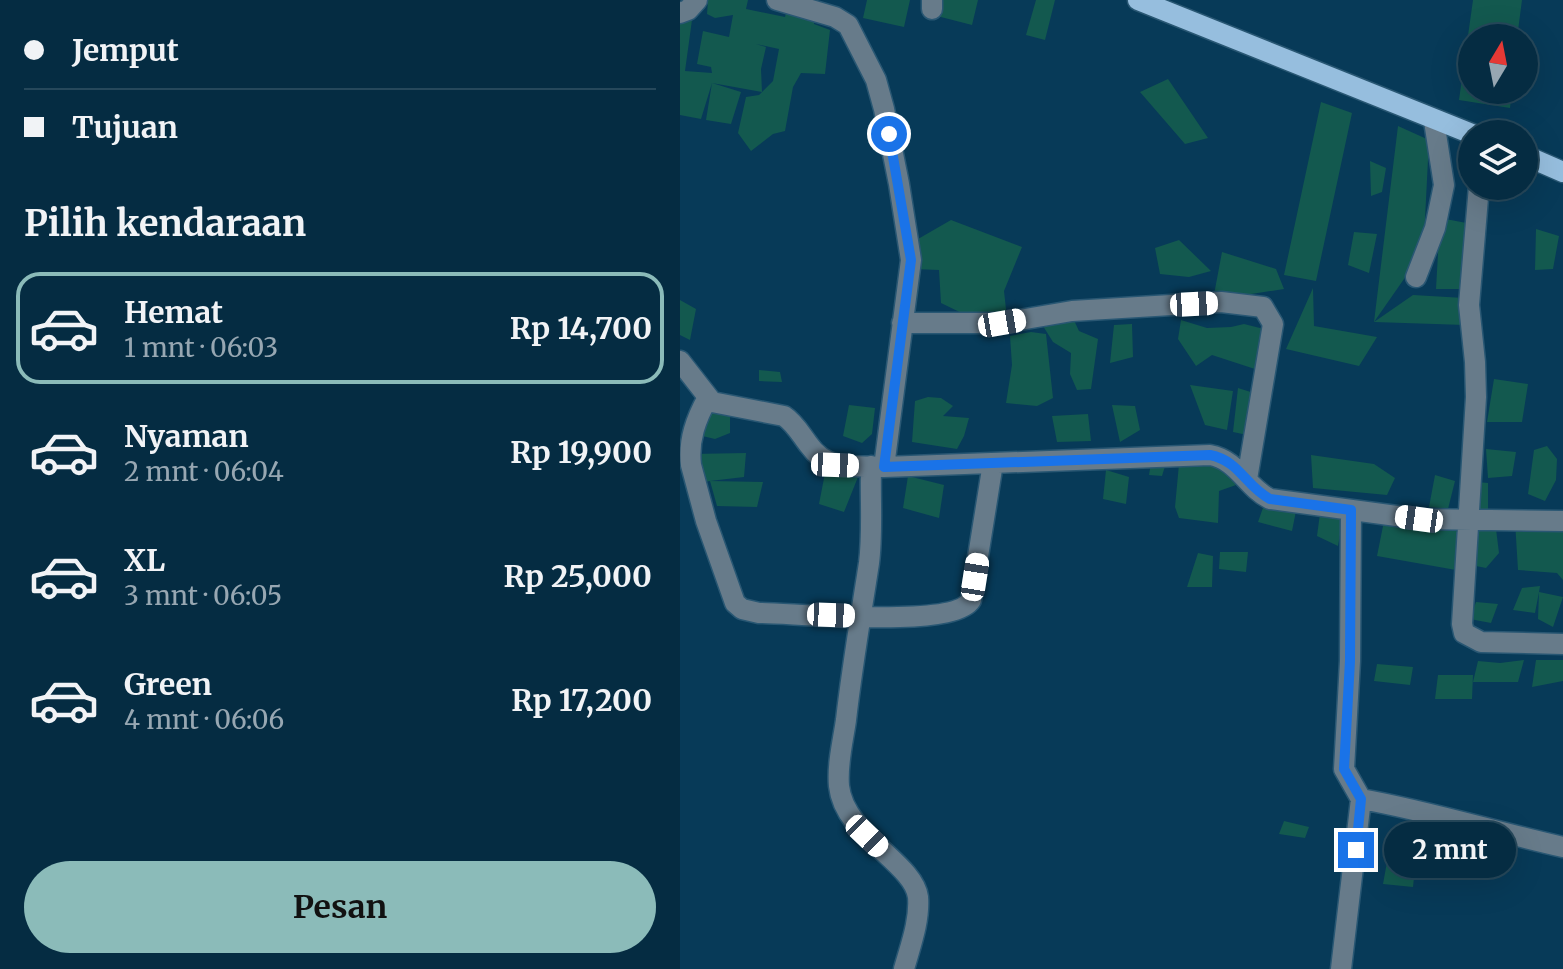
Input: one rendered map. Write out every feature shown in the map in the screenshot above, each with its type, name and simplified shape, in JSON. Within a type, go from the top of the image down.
[{"type":"main road","points":[[1138,0],[1458,129]]},
{"type":"main road","points":[[1538,161],[1563,172]]},
{"type":"street","points":[[680,13],[688,10],[697,0]]},
{"type":"street","points":[[777,0],[843,20],[851,29],[876,80],[884,109],[911,260],[878,466],[869,560],[839,762],[843,804],[855,824],[907,877],[918,894],[917,915],[904,969]]},
{"type":"street","points":[[1416,277],[1435,228],[1444,185],[1434,121]]},
{"type":"street","points":[[1478,200],[1469,305],[1476,397],[1462,624],[1464,633],[1481,642],[1563,644]]},
{"type":"street","points":[[902,323],[1002,323],[1072,311],[1208,303],[1263,307],[1273,324],[1247,479]]},
{"type":"street","points":[[680,361],[708,397],[720,404],[784,416],[817,457],[825,462],[878,466],[1210,455],[1232,462],[1262,495],[1270,499],[1419,519],[1563,521]]},
{"type":"street","points":[[708,397],[697,417],[689,451],[706,521],[735,603],[742,609],[759,613],[903,618],[942,615],[968,606],[993,463]]},
{"type":"street","points":[[1341,969],[1361,799],[1344,769],[1350,661],[1351,510]]},
{"type":"street","points":[[1361,799],[1563,847]]},
{"type":"building","points":[[708,0],[748,0],[746,9],[785,17],[787,8],[814,11],[814,24],[830,30],[825,74],[801,73],[793,87],[785,131],[773,134],[751,151],[738,133],[746,97],[762,92],[712,83],[701,119],[680,115],[680,18],[692,20],[685,71],[712,73],[711,67],[697,64],[703,31],[729,37],[733,15],[715,18],[707,14]],"holes":[[[756,44],[779,49],[773,81],[762,92],[761,69],[766,47]]]},
{"type":"building","points":[[867,0],[910,0],[904,27],[863,18]]},
{"type":"building","points":[[941,0],[978,0],[972,25],[937,16]]},
{"type":"building","points":[[1036,0],[1055,0],[1045,40],[1026,35]]},
{"type":"building","points":[[1473,0],[1522,0],[1519,24],[1470,24]]},
{"type":"building","points":[[1168,79],[1208,138],[1185,144],[1140,92]]},
{"type":"building","points":[[712,83],[741,92],[731,124],[706,120]]},
{"type":"building","points":[[1321,102],[1352,113],[1316,281],[1284,275]]},
{"type":"building","points":[[1484,104],[1510,104],[1510,108]]},
{"type":"building","points":[[1398,126],[1429,140],[1424,239],[1404,279],[1374,322]]},
{"type":"building","points":[[1370,161],[1386,168],[1382,192],[1371,196]]},
{"type":"building","points":[[1440,218],[1472,224],[1466,289],[1436,289]]},
{"type":"building","points":[[951,220],[1022,247],[1004,291],[1007,318],[974,319],[941,303],[939,270],[914,269],[918,239]]},
{"type":"building","points":[[1536,229],[1559,236],[1553,269],[1535,270]]},
{"type":"building","points":[[1354,232],[1377,234],[1369,273],[1348,265]]},
{"type":"building","points":[[1179,240],[1211,271],[1189,277],[1160,274],[1155,248]]},
{"type":"building","points":[[1222,252],[1276,269],[1284,289],[1213,300]]},
{"type":"building","points":[[1313,288],[1314,326],[1377,337],[1359,366],[1286,349]]},
{"type":"building","points":[[1413,295],[1464,298],[1465,325],[1374,322]]},
{"type":"building","points":[[680,300],[696,309],[690,340],[680,335]]},
{"type":"building","points":[[1072,316],[1079,331],[1098,339],[1091,389],[1077,390],[1070,374],[1071,353],[1053,342],[1043,326]]},
{"type":"building","points":[[1181,320],[1207,328],[1244,324],[1264,329],[1258,370],[1212,355],[1196,366],[1178,339]]},
{"type":"building","points":[[1132,324],[1133,357],[1110,363],[1114,325]]},
{"type":"building","points":[[1031,332],[1046,334],[1053,398],[1037,406],[1006,403],[1012,365],[1010,336]]},
{"type":"building","points":[[759,370],[780,372],[782,382],[759,381]]},
{"type":"building","points":[[1494,379],[1528,384],[1522,422],[1487,422]]},
{"type":"building","points":[[1190,385],[1233,391],[1227,430],[1205,425]]},
{"type":"building","points":[[1238,388],[1257,394],[1252,436],[1233,432]]},
{"type":"building","points":[[928,397],[941,398],[953,406],[943,416],[969,418],[957,449],[912,442],[915,401]]},
{"type":"building","points":[[705,405],[730,409],[730,433],[715,439],[698,435]]},
{"type":"building","points":[[849,405],[875,408],[872,434],[862,443],[843,436]]},
{"type":"building","points":[[1112,405],[1135,406],[1140,430],[1120,442]]},
{"type":"building","points":[[1088,414],[1091,441],[1057,442],[1052,416]]},
{"type":"building","points":[[1547,446],[1557,459],[1556,480],[1545,501],[1528,494],[1534,450]]},
{"type":"building","points":[[1486,449],[1516,452],[1512,476],[1488,478]]},
{"type":"building","points":[[746,453],[744,477],[700,483],[692,454]]},
{"type":"building","points":[[1311,455],[1374,464],[1395,478],[1387,495],[1313,488]]},
{"type":"building","points":[[1152,457],[1166,463],[1162,476],[1149,475]]},
{"type":"building","points":[[1179,464],[1223,465],[1236,485],[1219,491],[1218,523],[1179,518],[1175,507]]},
{"type":"building","points":[[1106,470],[1129,477],[1126,504],[1103,499]]},
{"type":"building","points":[[825,473],[858,477],[844,512],[819,504]]},
{"type":"building","points":[[1435,475],[1455,481],[1448,509],[1429,507]]},
{"type":"building","points":[[908,476],[944,485],[939,518],[903,508]]},
{"type":"building","points":[[710,481],[763,482],[757,507],[717,506]]},
{"type":"building","points":[[1477,482],[1488,483],[1488,514],[1473,511]]},
{"type":"building","points":[[1264,505],[1296,511],[1292,531],[1258,522]]},
{"type":"building","points":[[1321,506],[1343,518],[1338,546],[1317,536]]},
{"type":"building","points":[[1384,521],[1467,531],[1456,570],[1377,556]]},
{"type":"building","points":[[1515,521],[1563,521],[1563,580],[1557,573],[1518,570]]},
{"type":"building","points":[[1473,529],[1496,529],[1499,553],[1486,568],[1471,565]]},
{"type":"building","points":[[1220,552],[1248,552],[1246,572],[1219,569]]},
{"type":"building","points":[[1198,553],[1213,556],[1212,587],[1187,587]]},
{"type":"building","points":[[1540,586],[1535,613],[1513,610],[1522,588]]},
{"type":"building","points":[[1539,592],[1563,597],[1553,627],[1538,619]]},
{"type":"building","points":[[1476,602],[1498,604],[1491,623],[1470,619]]},
{"type":"building","points":[[1524,660],[1518,682],[1473,682],[1478,661],[1500,663]]},
{"type":"building","points":[[1536,660],[1563,660],[1563,681],[1532,687]]},
{"type":"building","points":[[1377,664],[1413,667],[1410,685],[1374,681]]},
{"type":"building","points":[[1438,675],[1473,675],[1472,699],[1435,699]]},
{"type":"building","points":[[1284,821],[1309,827],[1305,838],[1279,834]]},
{"type":"building","points":[[1391,829],[1424,833],[1418,848],[1389,844]]},
{"type":"building","points":[[1387,862],[1415,868],[1413,887],[1383,884]]},
{"type":"route","points":[[889,134],[911,260],[884,467],[1210,455],[1232,462],[1262,495],[1270,499],[1351,510],[1350,661],[1344,769],[1361,799],[1356,850]]}]
